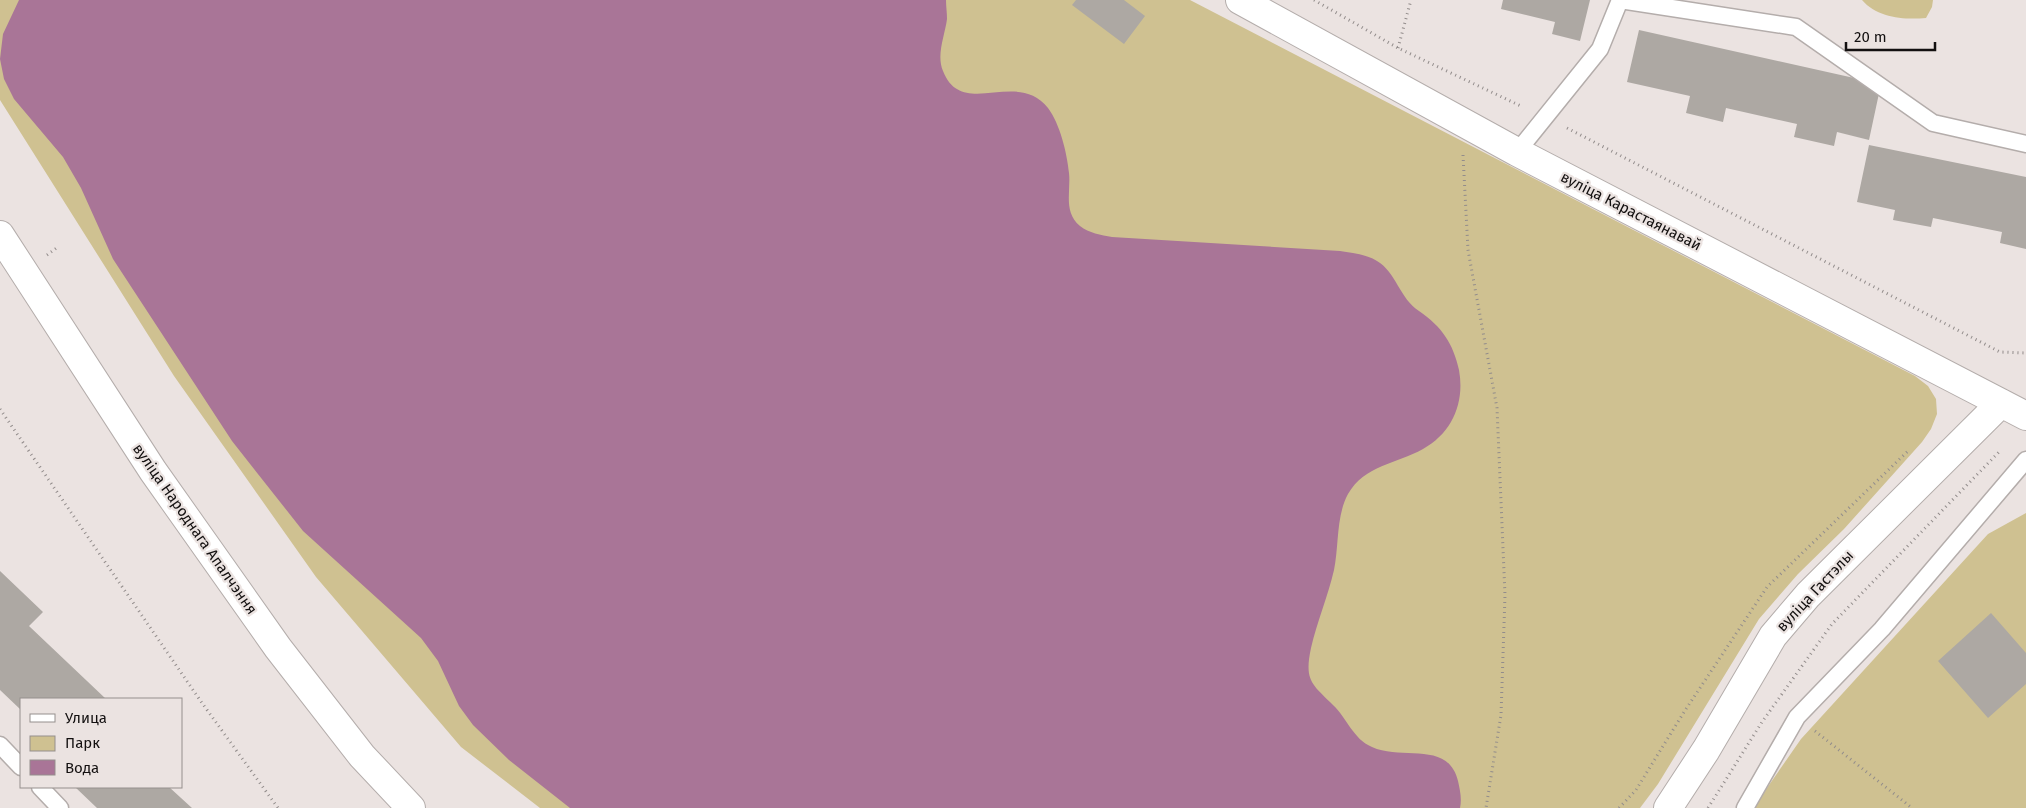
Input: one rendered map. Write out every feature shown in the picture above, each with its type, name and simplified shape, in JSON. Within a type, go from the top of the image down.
[{"type":"street","name":"вуліца Карастаянавай","points":[[1240,0],[1518,152],[2026,416]]},
{"type":"street","name":"вуліца Народнага Апалчэння","points":[[0,235],[153,471],[272,640],[362,756],[411,808]]},
{"type":"street","name":"вуліца Гастэлы","points":[[1668,808],[1706,750],[1773,636],[1808,595],[2001,404]]},
{"type":"lane","points":[[1518,152],[1600,49],[1620,0],[1796,28],[1933,123],[2026,144]]},
{"type":"lane","points":[[1745,808],[1797,717],[1882,629],[2026,460]]},
{"type":"lane","points":[[0,745],[20,766]]},
{"type":"lane","points":[[41,788],[60,808]]},
{"type":"path","points":[[1314,0],[1398,48],[1546,118],[2000,352],[2026,353]]},
{"type":"path","points":[[1398,48],[1411,0]]},
{"type":"path","points":[[1461,121],[1468,250],[1497,408],[1505,595],[1501,715],[1486,808]]},
{"type":"path","points":[[41,259],[58,247]]},
{"type":"path","points":[[0,409],[202,703],[278,808]]},
{"type":"path","points":[[1708,808],[1762,722],[1832,624],[2006,445]]},
{"type":"path","points":[[1797,717],[1912,808]]},
{"type":"green space","points":[[0,0],[1190,0],[1915,376],[1928,386],[1936,399],[1937,414],[1931,429],[1922,442],[1844,529],[1798,574],[1759,619],[1658,784],[1640,808],[540,808],[461,747],[316,577],[174,376],[0,100]]},
{"type":"green space","points":[[1862,0],[1933,0],[1932,7],[1926,18],[1909,19],[1875,11]]},
{"type":"green space","points":[[2026,513],[2026,808],[1753,808],[1801,739],[1988,534]]},
{"type":"water","points":[[19,0],[946,0],[947,19],[940,58],[943,71],[952,85],[963,92],[976,94],[1021,92],[1035,97],[1048,108],[1056,122],[1065,148],[1069,173],[1071,214],[1080,226],[1095,233],[1112,237],[1340,251],[1364,255],[1377,261],[1389,272],[1407,300],[1434,323],[1445,336],[1457,360],[1459,370],[1460,394],[1454,416],[1442,435],[1433,442],[1413,454],[1372,471],[1355,484],[1348,494],[1341,512],[1334,570],[1313,638],[1309,659],[1309,675],[1315,686],[1338,710],[1355,734],[1365,743],[1384,751],[1423,754],[1445,760],[1453,768],[1458,781],[1461,798],[1460,808],[570,808],[509,760],[473,725],[459,706],[438,661],[421,638],[303,531],[232,441],[113,259],[81,188],[63,157],[14,99],[4,79],[0,59],[3,34]]},
{"type":"building","points":[[1076,0],[1124,0],[1145,16],[1124,44],[1072,5]]},
{"type":"building","points":[[1503,0],[1590,0],[1580,41],[1552,34],[1555,22],[1501,9]]},
{"type":"building","points":[[1639,30],[1881,84],[1869,140],[1837,132],[1834,146],[1794,137],[1797,124],[1726,108],[1723,122],[1686,113],[1690,96],[1627,82]]},
{"type":"building","points":[[1869,145],[2026,177],[2026,249],[2000,243],[2002,232],[1933,218],[1931,227],[1893,220],[1895,210],[1857,202]]},
{"type":"building","points":[[0,571],[43,612],[29,626],[105,698],[20,698],[20,709],[0,690]]},
{"type":"building","points":[[1991,613],[2026,653],[2026,684],[1988,718],[1938,661]]},
{"type":"building","points":[[76,788],[170,788],[192,808],[97,808]]}]
